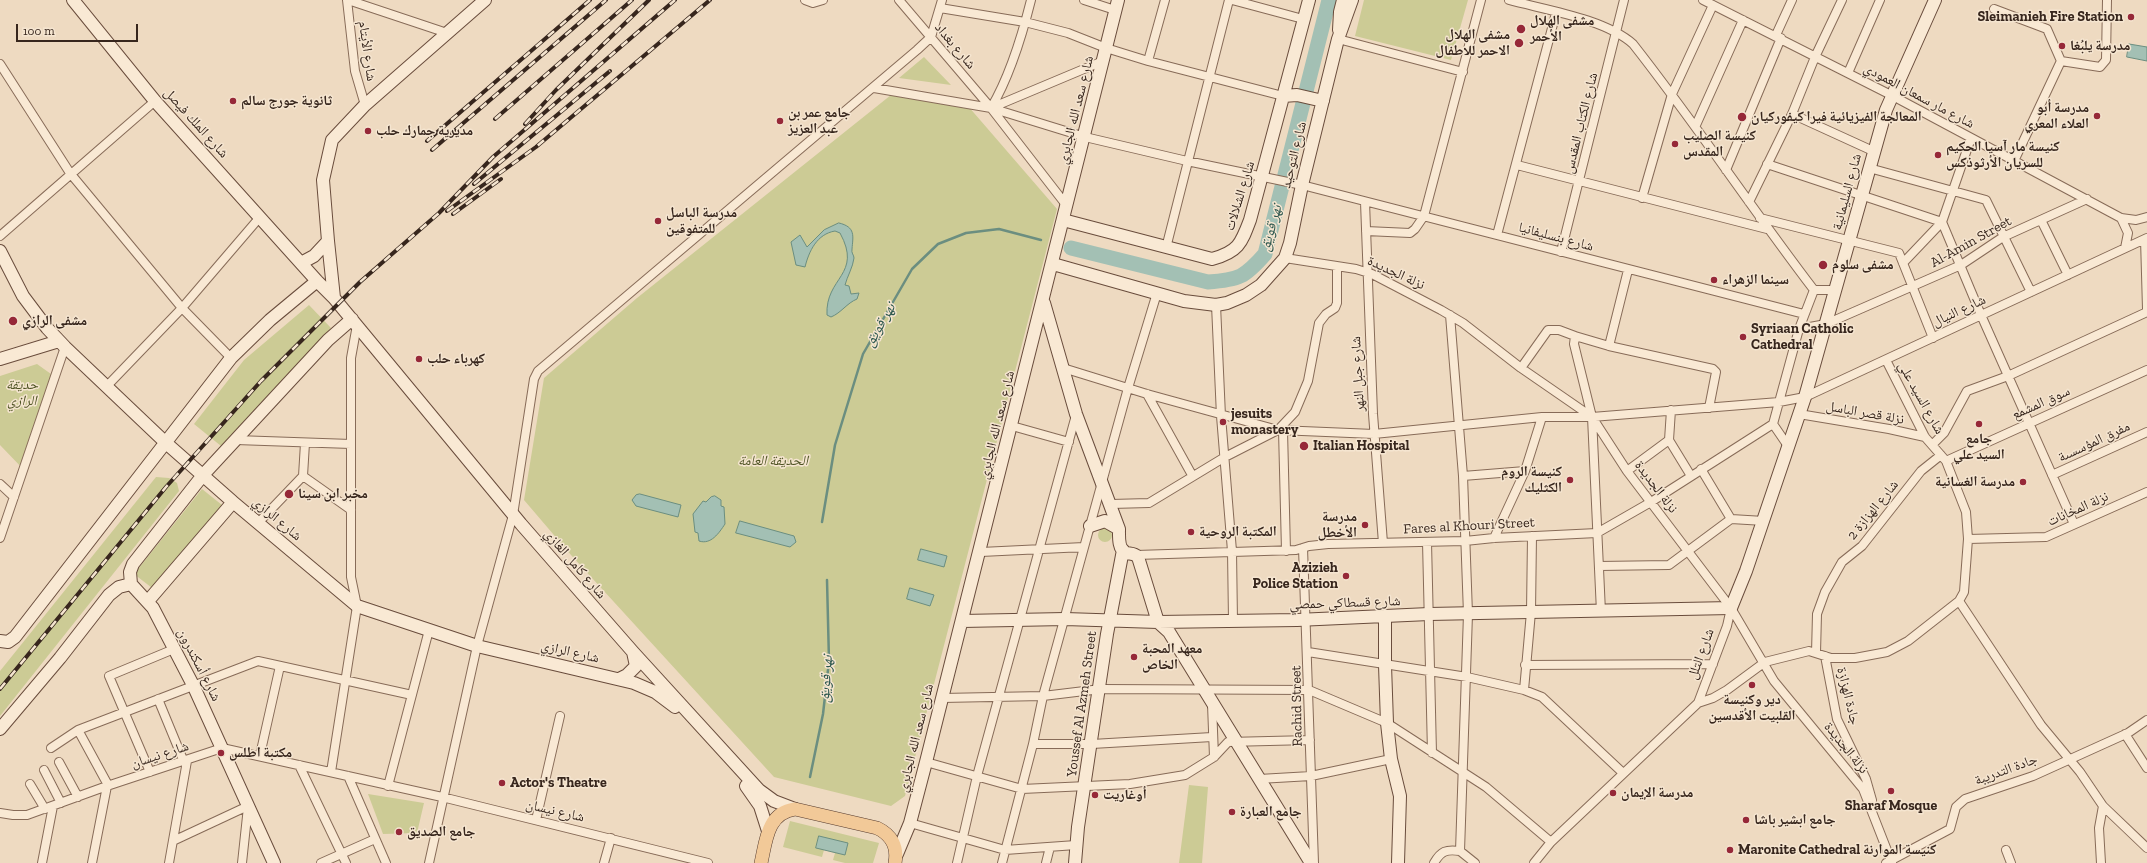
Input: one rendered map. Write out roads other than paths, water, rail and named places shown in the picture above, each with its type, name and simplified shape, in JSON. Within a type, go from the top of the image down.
[{"type":"main road","name":"شارع الملك فيصل","points":[[73,0],[155,101],[354,322]]},
{"type":"main road","points":[[334,298],[324,180],[332,140],[364,105],[485,0]]},
{"type":"main road","name":"شارع الشلالات","points":[[1064,220],[1212,259],[1229,254],[1242,242],[1250,220],[1309,0]]},
{"type":"main road","points":[[1338,39],[1340,12],[1343,0]]},
{"type":"main road","name":"شارع التوحيد","points":[[1053,264],[1184,302],[1216,305],[1227,303],[1246,295],[1262,285],[1285,258],[1290,243],[1321,101],[1338,39],[1352,0]]},
{"type":"main road","name":"شارع السليمانية","points":[[1805,398],[1863,195],[1873,151],[1891,95],[1935,0]]},
{"type":"main road","name":"شارع سعد الله الجابري","points":[[896,858],[910,823],[981,552],[1117,5]]},
{"type":"main road","points":[[1283,96],[1297,95],[1321,101]]},
{"type":"main road","points":[[301,263],[314,256],[328,241]]},
{"type":"main road","name":"شارع الرازي","points":[[0,251],[23,296],[62,344],[166,443],[356,606],[477,646],[619,679]]},
{"type":"main road","points":[[0,641],[8,642],[15,637],[231,358],[257,332],[317,281]]},
{"type":"main road","name":"Youssef Al Azmeh Street","points":[[1043,302],[1076,414],[1102,486],[1111,504],[1119,529],[1122,550],[1074,863]]},
{"type":"main road","points":[[0,729],[60,658],[109,595],[119,587],[131,584],[130,572],[133,564],[203,475],[328,340],[354,322]]},
{"type":"main road","name":"شارع كامل الغازي","points":[[354,322],[513,515],[633,652],[759,790],[774,801],[795,809]]},
{"type":"main road","points":[[0,359],[62,344]]},
{"type":"main road","name":"شارع التلل","points":[[1731,608],[1764,521],[1805,398]]},
{"type":"main road","points":[[148,601],[233,502]]},
{"type":"main road","points":[[1090,526],[1105,521],[1119,529]]},
{"type":"main road","points":[[1122,550],[1136,555],[1139,560],[1158,622],[1169,632],[1202,688],[1312,863]]},
{"type":"main road","name":"شارع أسكندرون","points":[[131,584],[148,601],[194,687],[274,863]]},
{"type":"main road","name":"شارع قسطاكي حمصي","points":[[962,621],[1065,620],[1158,622],[1305,620],[1429,614],[1601,612],[1731,608]]},
{"type":"main road","points":[[1385,616],[1384,665],[1387,723],[1391,759],[1400,796],[1398,863]]},
{"type":"main road","points":[[619,679],[627,675],[636,666],[633,652]]},
{"type":"main road","points":[[619,679],[646,688],[671,703],[751,792],[760,806],[768,831]]},
{"type":"main road","points":[[761,863],[768,831],[778,815],[795,809],[877,828],[886,832],[891,838],[896,858]]},
{"type":"street","points":[[348,0],[447,34]]},
{"type":"street","name":"شارع الأيتام","points":[[348,0],[356,80],[364,105]]},
{"type":"street","points":[[805,0],[813,3],[823,0]]},
{"type":"street","name":"شارع بغداد","points":[[900,0],[991,108],[1067,206]]},
{"type":"street","points":[[991,108],[1004,82],[1031,0]]},
{"type":"street","points":[[1084,0],[1117,5]]},
{"type":"street","points":[[1148,61],[1165,0]]},
{"type":"street","points":[[1166,248],[1228,0]]},
{"type":"street","points":[[1232,0],[1303,19]]},
{"type":"street","points":[[1366,230],[1410,233],[1416,229],[1424,216],[1481,0]]},
{"type":"street","points":[[1509,0],[1606,26],[1633,44],[1696,125],[1767,229],[1814,290]]},
{"type":"street","name":"شارع الكتاب المقدس","points":[[1561,252],[1624,0]]},
{"type":"street","name":"شارع مار سمعان العمودي","points":[[1703,0],[1891,95],[2121,218]]},
{"type":"street","points":[[1726,170],[1792,0]]},
{"type":"street","points":[[1749,202],[1792,114],[1815,57],[1842,0]]},
{"type":"street","points":[[1848,73],[1880,0]]},
{"type":"street","points":[[2061,61],[2100,67],[2106,60],[2107,0]]},
{"type":"street","points":[[429,863],[442,797],[477,646],[513,515],[534,379],[538,371],[874,88],[931,37],[941,4],[1068,33],[1106,48],[1148,61],[1208,78],[1283,96]]},
{"type":"street","points":[[1642,198],[1672,94],[1713,5]]},
{"type":"street","points":[[1994,9],[2047,29],[2061,61],[2014,161]]},
{"type":"street","points":[[1497,235],[1517,165],[1556,13]]},
{"type":"street","points":[[1696,125],[1743,20]]},
{"type":"street","points":[[1338,39],[1462,72]]},
{"type":"street","points":[[991,108],[1103,62]]},
{"type":"street","points":[[0,64],[70,173],[182,308],[231,358]]},
{"type":"street","name":"شارع بنسليفانيا","points":[[874,88],[991,108],[1085,137],[1187,161],[1302,185],[1804,314]]},
{"type":"street","points":[[0,236],[70,173],[155,101]]},
{"type":"street","points":[[1792,114],[1873,151]]},
{"type":"street","points":[[1903,263],[1942,222],[1971,138]]},
{"type":"street","points":[[1767,164],[1942,222],[1981,315],[2074,524]]},
{"type":"street","points":[[1517,165],[1767,229]]},
{"type":"street","points":[[1869,168],[1986,200],[2031,292]]},
{"type":"street","name":"Al-Amin Street","points":[[1799,329],[1826,324],[1961,265],[2003,237],[2088,199]]},
{"type":"street","name":"شارع جبل النهر","points":[[1365,202],[1374,434],[1383,544]]},
{"type":"street","points":[[106,386],[182,308],[260,217]]},
{"type":"street","points":[[2121,218],[2136,220],[2147,217]]},
{"type":"street","points":[[1760,218],[1899,253],[1933,338]]},
{"type":"street","points":[[2121,218],[2128,232],[2125,248]]},
{"type":"street","points":[[2040,220],[2068,275]]},
{"type":"street","points":[[1932,445],[1944,433],[1967,391],[2008,376],[2147,311],[2146,239]]},
{"type":"street","name":"شارع النيال","points":[[1063,368],[1221,416],[1280,430],[1374,434],[1542,417],[1592,417],[1779,402],[1805,398],[2146,239]]},
{"type":"street","name":"نزلة الجديدة","points":[[1285,258],[1337,266],[1367,273],[1450,315],[1521,368],[1592,417],[1627,471],[1731,608],[1765,662],[1774,681],[1863,789],[1890,862]]},
{"type":"street","points":[[1111,504],[1149,503],[1192,475],[1280,430],[1295,412],[1308,381],[1319,323],[1326,314],[1335,308],[1337,303],[1337,266]]},
{"type":"street","points":[[1609,346],[1628,270]]},
{"type":"street","points":[[1814,290],[1835,290]]},
{"type":"street","points":[[1788,446],[1773,424],[1799,329],[1814,290]]},
{"type":"street","points":[[1002,863],[1022,789],[1044,696],[1084,547],[1156,293]]},
{"type":"street","points":[[1216,305],[1221,416],[1232,551],[1233,621]]},
{"type":"street","points":[[1450,315],[1463,476],[1468,614],[1464,773],[1460,850]]},
{"type":"street","points":[[222,748],[331,772],[356,606],[351,577],[351,358],[354,322]]},
{"type":"street","points":[[1521,368],[1548,330],[1559,330],[1609,346],[1713,369],[1716,372],[1716,379],[1710,408]]},
{"type":"street","points":[[1575,336],[1574,344],[1592,417],[1596,533],[1601,612]]},
{"type":"street","points":[[0,538],[62,344]]},
{"type":"street","name":"شارع السيد علي","points":[[1886,360],[1925,438],[1944,458],[1966,512],[1968,539],[1964,592],[1959,601]]},
{"type":"street","name":"سوق المشمع","points":[[1944,458],[2029,423],[2147,370]]},
{"type":"street","points":[[1147,394],[1192,475]]},
{"type":"street","points":[[1670,410],[1669,440],[1691,476]]},
{"type":"street","points":[[957,863],[976,776],[1076,414]]},
{"type":"street","name":"نزلة قصر الباسل","points":[[1799,414],[1889,429],[1925,438]]},
{"type":"street","points":[[1494,538],[1525,471],[1542,417]]},
{"type":"street","name":"Fares al Khouri Street","points":[[1136,555],[1286,550],[1328,544],[1383,544],[1465,541],[1494,538],[1596,533],[1651,502],[1773,424]]},
{"type":"street","points":[[1012,426],[1069,442]]},
{"type":"street","points":[[1280,430],[1286,550]]},
{"type":"street","name":"مفرق المؤسسىة","points":[[2052,475],[2147,432]]},
{"type":"street","points":[[236,440],[351,444]]},
{"type":"street","points":[[1627,471],[1669,440]]},
{"type":"street","points":[[258,523],[303,476],[305,443]]},
{"type":"street","name":"شارع الهزازة 2","points":[[1816,653],[1817,614],[1824,592],[1842,562],[1862,546],[1921,471],[1944,458]]},
{"type":"street","points":[[1701,469],[1731,519]]},
{"type":"street","points":[[1463,476],[1525,471]]},
{"type":"street","points":[[303,476],[351,510]]},
{"type":"street","points":[[0,484],[14,497]]},
{"type":"street","name":"نزلة المخانات","points":[[1968,539],[2046,537],[2147,492]]},
{"type":"street","points":[[1599,566],[1669,565],[1731,519],[1764,521]]},
{"type":"street","points":[[1524,690],[1525,665],[1531,612],[1532,536]]},
{"type":"street","points":[[1427,542],[1432,753]]},
{"type":"street","points":[[981,552],[1084,547]]},
{"type":"street","name":"Rachid Street","points":[[1303,548],[1305,620],[1308,652],[1312,863]]},
{"type":"street","points":[[1698,703],[1713,698],[1727,690],[1765,662],[1809,651],[1831,658],[1855,658],[1886,652],[1908,641],[1959,601],[2040,725],[2069,759],[2103,806],[2147,848]]},
{"type":"street","name":"شارع التلل","points":[[1534,863],[1551,842],[1698,703],[1727,626],[1731,608]]},
{"type":"street","points":[[388,786],[429,630]]},
{"type":"street","points":[[150,772],[125,710],[109,676],[174,649]]},
{"type":"street","points":[[1308,652],[1467,677],[1524,690],[1542,697],[1623,773]]},
{"type":"street","name":"جادة الهزازة","points":[[1825,656],[1837,719],[1866,779],[1872,801],[1871,809]]},
{"type":"street","points":[[51,748],[78,730],[125,710],[194,687],[258,661],[412,695]]},
{"type":"street","points":[[1525,665],[1713,664]]},
{"type":"street","points":[[260,756],[280,666]]},
{"type":"street","points":[[942,698],[1044,696],[1101,688],[1309,690],[1387,723],[1486,787],[1551,842]]},
{"type":"street","points":[[158,699],[185,761],[169,863]]},
{"type":"street","points":[[1212,704],[1212,737],[1214,757]]},
{"type":"street","points":[[536,820],[560,716]]},
{"type":"street","name":"جادة التدريبة","points":[[1890,862],[1950,829],[1956,807],[1965,799],[2033,776],[2125,734],[2147,720]]},
{"type":"street","points":[[78,730],[107,786],[92,863]]},
{"type":"street","points":[[2125,734],[2147,768]]},
{"type":"street","points":[[1033,744],[1092,744],[1212,737]]},
{"type":"street","points":[[926,762],[1022,789],[1130,784],[1184,775],[1214,757],[1225,743],[1236,741],[1310,740]]},
{"type":"street","name":"شارع نيسان","points":[[0,813],[13,816],[27,815],[107,786],[222,748]]},
{"type":"street","points":[[1259,779],[1311,776],[1391,759]]},
{"type":"street","points":[[59,762],[78,797]]},
{"type":"street","points":[[300,765],[346,863]]},
{"type":"street","points":[[44,770],[61,803]]},
{"type":"street","name":"شارع نيسان","points":[[331,772],[442,797],[708,863]]},
{"type":"street","points":[[348,776],[386,863]]},
{"type":"street","points":[[30,784],[49,808],[42,863]]},
{"type":"street","points":[[173,841],[248,806]]},
{"type":"street","points":[[242,863],[248,806]]},
{"type":"street","points":[[2101,863],[2099,828],[2103,806]]},
{"type":"street","points":[[910,823],[1005,850],[1076,845]]},
{"type":"street","points":[[604,863],[611,838]]},
{"type":"street","points":[[320,863],[375,839]]},
{"type":"street","points":[[1046,863],[1050,847]]},
{"type":"street","points":[[1434,863],[1440,853],[1448,849],[1460,850],[1475,863]]},
{"type":"street","points":[[2006,850],[2012,863]]},
{"type":"waterway","name":"نهر قويق","points":[[1071,248],[1208,282],[1227,280],[1241,276],[1252,268],[1265,254],[1329,0]]},
{"type":"waterway","name":"نهر قويق","points":[[822,522],[835,445],[863,354],[912,269],[938,244],[966,233],[999,229],[1041,240]]},
{"type":"waterway","name":"نهر قويق","points":[[810,777],[823,714],[829,661],[827,580]]},
{"type":"railway","points":[[427,141],[590,0]]},
{"type":"railway","points":[[432,150],[606,0]]},
{"type":"railway","points":[[495,119],[632,0]]},
{"type":"railway","points":[[525,124],[556,90],[649,0]]},
{"type":"railway","points":[[0,689],[166,487],[261,381],[360,282],[439,213],[493,157],[675,0]]},
{"type":"railway","points":[[447,211],[536,147],[710,0]]},
{"type":"railway","points":[[474,184],[610,71]]},
{"type":"railway","points":[[453,214],[501,179]]},
{"type":"place","name":"Sleimanieh Fire Station","points":[[2131,17]]},
{"type":"place","name":"مشفى الهلال الأحمر","points":[[1521,29]]},
{"type":"place","name":"مشفى الهلال الاحمر للاطفال","points":[[1519,43]]},
{"type":"place","name":"مدرسة يلبُغا","points":[[2062,46]]},
{"type":"place","name":"ثانوية جورج سالم","points":[[233,101]]},
{"type":"place","name":"مدرسة أبو العلاء المعري","points":[[2097,116]]},
{"type":"place","name":"المعالجة الفيزيائية فيرا كيفوركيان","points":[[1742,117]]},
{"type":"place","name":"جامع عمر بن عبد العزيز","points":[[780,121]]},
{"type":"place","name":"مديرية جمارك حلب","points":[[368,131]]},
{"type":"place","name":"كنيسة الصليب المقدس","points":[[1675,144]]},
{"type":"place","name":"كنيسة مار آسيا الحكيم للسريان الأرثوذكس","points":[[1938,155]]},
{"type":"place","name":"مدرسة الباسل للمتفوقين","points":[[658,221]]},
{"type":"place","name":"مشفى سلوم","points":[[1823,265]]},
{"type":"place","name":"سينما الزهراء","points":[[1714,280]]},
{"type":"place","name":"مشفى الرازي","points":[[13,321]]},
{"type":"place","name":"Syriaan Catholic Cathedral","points":[[1743,337]]},
{"type":"place","name":"كهرباء حلب","points":[[419,359]]},
{"type":"place","name":"jesuits monastery","points":[[1223,422]]},
{"type":"place","name":"جامع السيد علي","points":[[1979,424]]},
{"type":"place","name":"Italian Hospital","points":[[1304,446]]},
{"type":"place","name":"كنيسة الروم الكثليك","points":[[1570,480]]},
{"type":"place","name":"مدرسة الغسانية","points":[[2023,482]]},
{"type":"place","name":"مخبر ابن سينا","points":[[289,494]]},
{"type":"place","name":"مدرسة الأخطل","points":[[1365,525]]},
{"type":"place","name":"المكتبة الروحية","points":[[1191,532]]},
{"type":"place","name":"Azizieh Police Station","points":[[1346,576]]},
{"type":"place","name":"معهد المحبة الخاص","points":[[1134,657]]},
{"type":"place","name":"دير وكنيسة القلبيت الأقدسين","points":[[1752,685]]},
{"type":"place","name":"مكتبة اطلس","points":[[221,753]]},
{"type":"place","name":"Actor's Theatre","points":[[502,783]]},
{"type":"place","name":"Sharaf Mosque","points":[[1891,791]]},
{"type":"place","name":"مدرسة الإيمان","points":[[1613,793]]},
{"type":"place","name":"أوغاريت","points":[[1095,795]]},
{"type":"place","name":"جامع العبارة","points":[[1232,812]]},
{"type":"place","name":"جامع ابشير باشا","points":[[1746,820]]},
{"type":"place","name":"جامع الصديق","points":[[399,832]]},
{"type":"place","name":"Maronite Cathedral كنيسة الموارنة","points":[[1730,850]]},
{"type":"park label","name":"حديقة الرازي","points":[[22,394]]},
{"type":"park label","name":"الحديقة العامة","points":[[773,461]]}]
